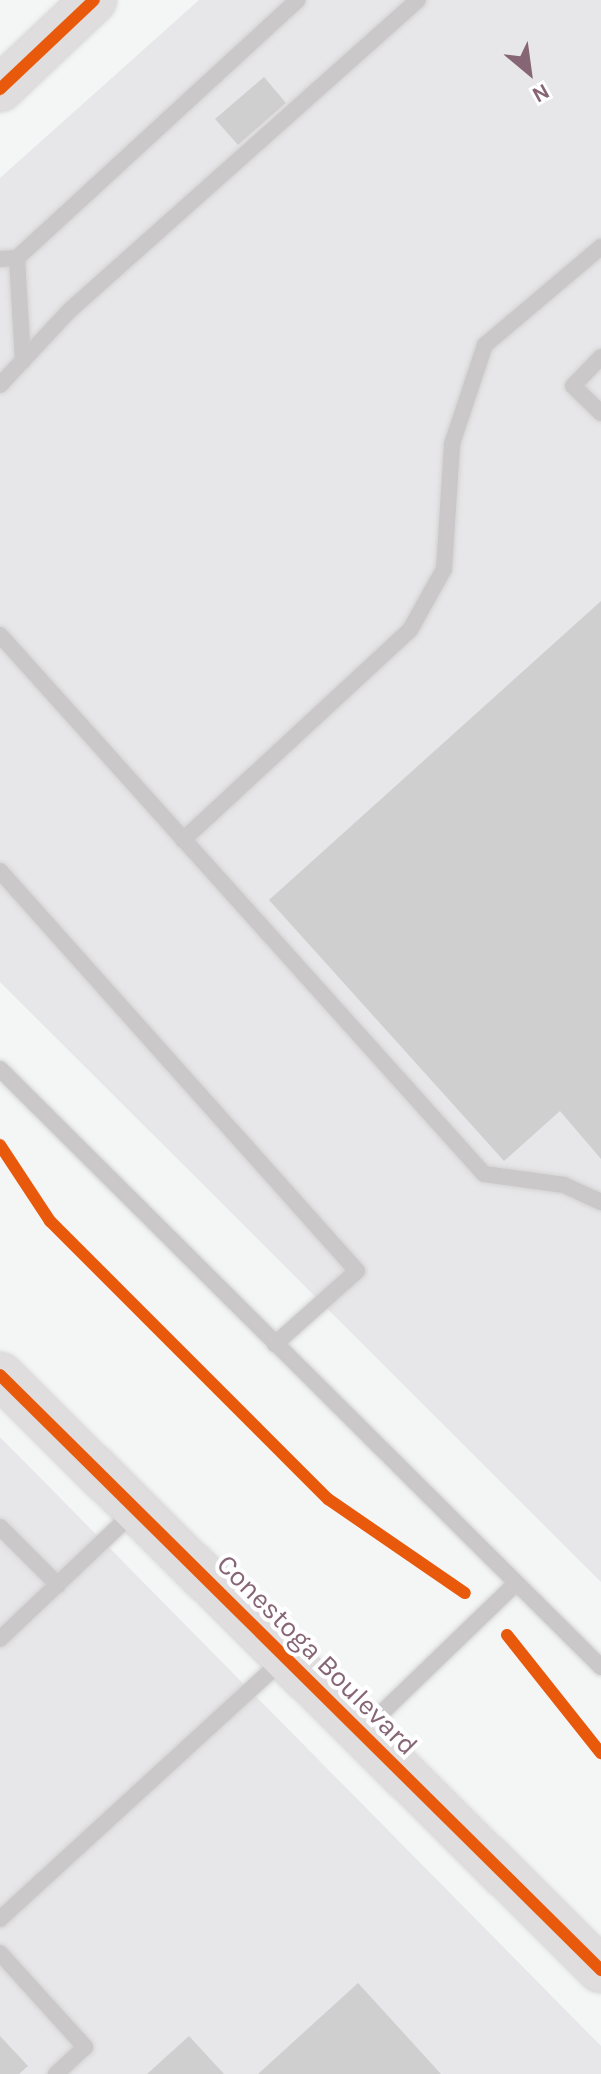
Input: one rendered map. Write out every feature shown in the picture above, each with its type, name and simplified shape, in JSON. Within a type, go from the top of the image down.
[{"type":"street","points":[[0,89],[94,0]]},
{"type":"street","name":"Conestoga Boulevard","points":[[0,1375],[601,1970]]},
{"type":"lane","points":[[23,361],[8,259],[298,0]]},
{"type":"lane","points":[[0,385],[69,311],[418,0]]},
{"type":"lane","points":[[183,840],[410,630],[444,569],[452,444],[485,345],[601,247]]},
{"type":"lane","points":[[601,357],[573,386],[601,413]]},
{"type":"lane","points":[[0,635],[484,1174],[564,1185],[601,1202]]},
{"type":"lane","points":[[0,871],[357,1271],[275,1344]]},
{"type":"lane","points":[[0,1069],[601,1667]]},
{"type":"lane","points":[[0,1639],[136,1510]]},
{"type":"lane","points":[[0,1527],[58,1585]]},
{"type":"lane","points":[[361,1732],[515,1584]]},
{"type":"lane","points":[[0,1919],[285,1657]]},
{"type":"lane","points":[[0,1953],[85,2047],[56,2074]]},
{"type":"shaded area","points":[[199,0],[601,0],[601,1582],[0,982],[0,178]]},
{"type":"shaded area","points":[[0,1437],[601,2046],[601,2074],[0,2074]]},
{"type":"building","points":[[264,77],[286,103],[238,145],[215,119]]},
{"type":"building","points":[[601,601],[601,1159],[560,1111],[504,1161],[269,900]]},
{"type":"building","points":[[358,1983],[441,2074],[258,2074]]},
{"type":"building","points":[[0,2036],[28,2066],[19,2074],[0,2074]]},
{"type":"building","points":[[189,2036],[224,2074],[147,2074]]},
{"type":"cycle path","points":[[0,89],[94,0]]},
{"type":"cycle path","points":[[0,1145],[50,1221],[328,1499],[465,1593]]},
{"type":"cycle path","points":[[0,1375],[601,1970]]},
{"type":"cycle path","points":[[507,1635],[601,1753]]}]
